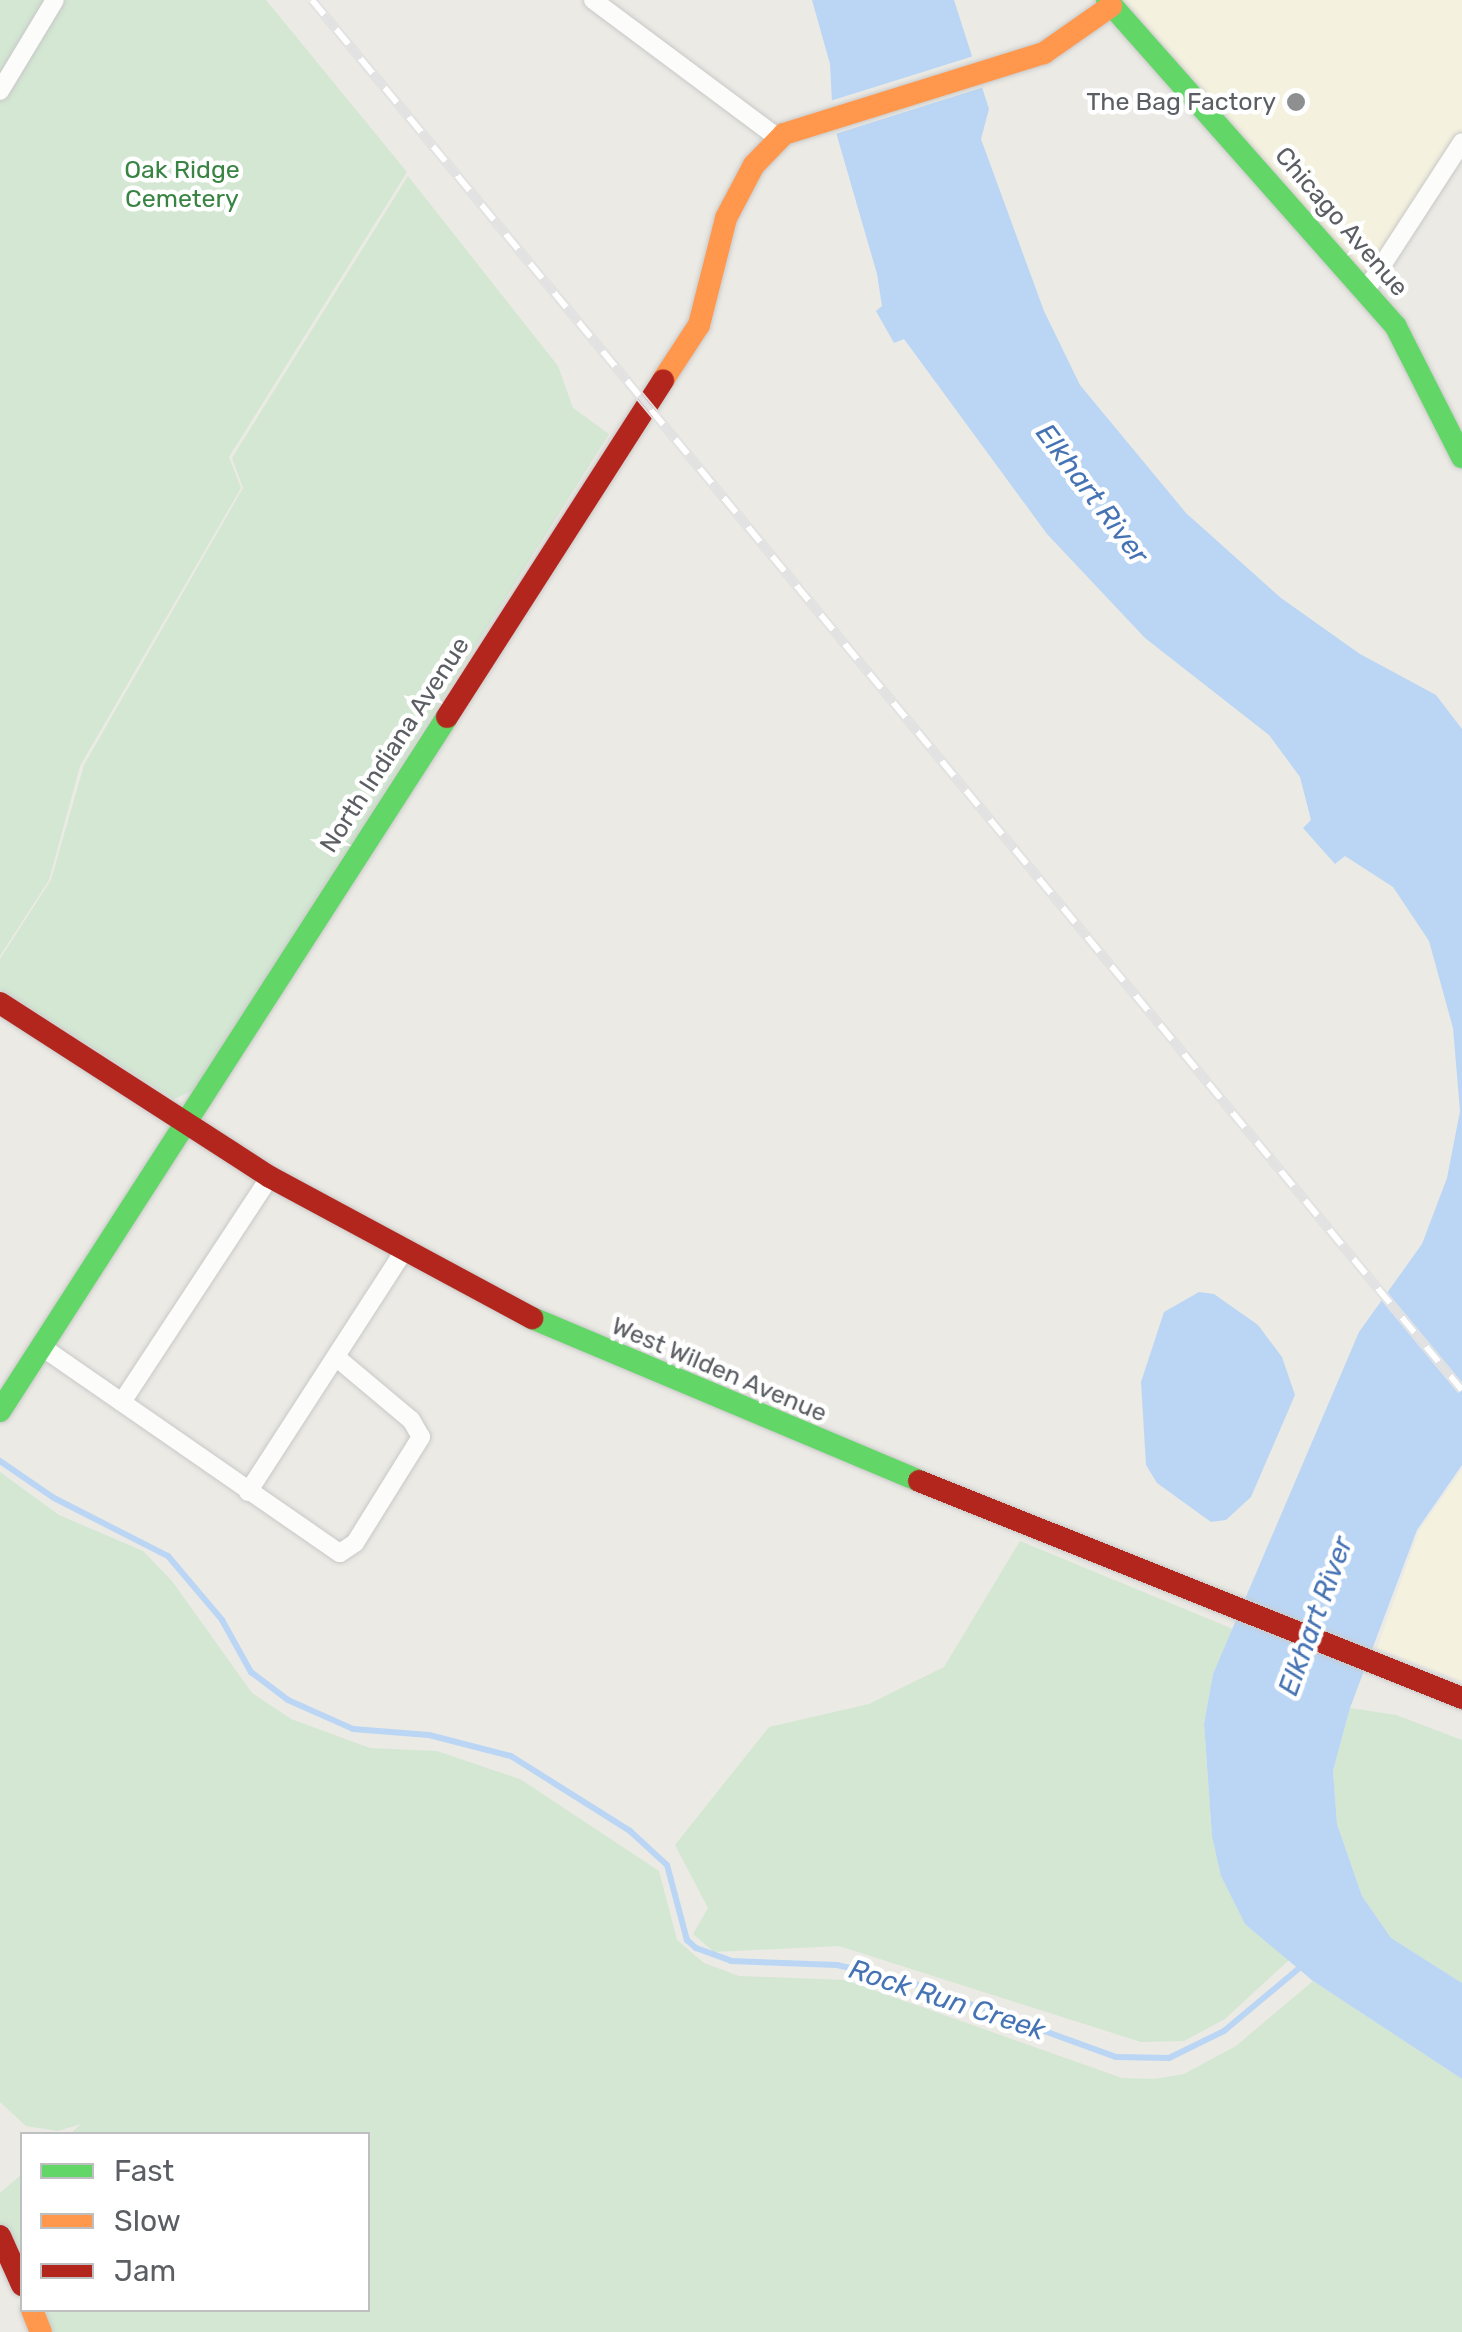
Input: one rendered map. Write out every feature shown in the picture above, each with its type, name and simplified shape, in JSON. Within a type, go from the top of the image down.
[{"type":"street","points":[[0,90],[55,0]]},
{"type":"street","points":[[594,0],[777,138],[1060,46],[1109,3]]},
{"type":"street","name":"Chicago Avenue","points":[[1109,3],[1366,290],[1420,367],[1462,457]]},
{"type":"street","name":"North Indiana Avenue","points":[[0,1411],[700,325],[736,194],[777,138]]},
{"type":"street","points":[[1366,290],[1462,142]]},
{"type":"street","name":"West Wilden Avenue","points":[[0,1003],[270,1177],[402,1254],[621,1360],[1462,1698]]},
{"type":"street","points":[[122,1402],[270,1177]]},
{"type":"street","points":[[248,1492],[402,1254]]},
{"type":"street","points":[[42,1347],[340,1553],[355,1543],[416,1452],[421,1437],[411,1420],[336,1357]]},
{"type":"street","points":[[0,2236],[20,2281]]},
{"type":"shaded area","points":[[1107,0],[1462,0],[1462,142],[1366,287]]},
{"type":"shaded area","points":[[1462,1469],[1462,1681],[1377,1648],[1419,1531]]},
{"type":"green space","name":"Oak Ridge Cemetery","points":[[0,0],[266,0],[407,172],[229,457],[241,488],[80,766],[49,880],[0,956]]},
{"type":"green space","points":[[408,176],[558,366],[573,408],[609,434],[197,1089],[174,1099],[0,989],[0,959],[51,880],[84,765],[243,488],[232,458]]},
{"type":"green space","points":[[0,1472],[59,1515],[143,1551],[172,1581],[252,1693],[291,1719],[370,1748],[437,1751],[520,1779],[659,1871],[677,1940],[704,1963],[739,1976],[845,1980],[1122,2078],[1154,2079],[1184,2074],[1236,2046],[1313,1981],[1462,2079],[1462,2332],[41,2332],[33,2312],[370,2312],[370,2132],[72,2132],[81,2124],[58,2131],[26,2126],[0,2102]]},
{"type":"green space","points":[[1020,1541],[1233,1629],[1213,1674],[1204,1724],[1212,1836],[1245,1924],[1290,1959],[1225,2019],[1184,2041],[1141,2042],[839,1946],[714,1952],[693,1934],[708,1908],[675,1845],[769,1727],[869,1704],[944,1667]]},
{"type":"green space","points":[[1350,1708],[1396,1715],[1462,1740],[1462,1983],[1391,1938],[1362,1896],[1337,1824],[1333,1771]]},
{"type":"green space","points":[[20,2176],[20,2281],[0,2236],[0,2193]]},
{"type":"water","name":"Elkhart River","points":[[812,0],[954,0],[989,109],[981,139],[1044,311],[1080,385],[1186,513],[1281,598],[1360,654],[1436,695],[1462,729],[1462,1465],[1417,1530],[1350,1708],[1333,1771],[1337,1824],[1362,1896],[1391,1938],[1462,1983],[1462,2079],[1313,1981],[1245,1924],[1221,1876],[1212,1836],[1204,1724],[1213,1674],[1359,1332],[1422,1244],[1447,1178],[1460,1111],[1453,1028],[1429,941],[1393,887],[1345,856],[1335,864],[1303,828],[1311,820],[1300,777],[1269,735],[1145,638],[1047,534],[904,339],[894,343],[876,311],[882,306],[877,274],[833,122],[830,64]]},
{"type":"water","points":[[1199,1292],[1214,1294],[1258,1325],[1282,1357],[1295,1395],[1251,1497],[1226,1520],[1211,1522],[1157,1483],[1146,1465],[1141,1382],[1164,1312]]},
{"type":"pier","points":[[977,55],[987,86],[832,135],[827,102]]},
{"type":"waterway","name":"Rock Run Creek","points":[[0,1461],[54,1498],[168,1556],[222,1620],[251,1672],[288,1700],[353,1729],[429,1735],[511,1756],[630,1831],[667,1865],[687,1940],[696,1948],[731,1961],[837,1965],[907,1981],[1116,2057],[1169,2058],[1224,2031],[1304,1964]]},
{"type":"railway","points":[[312,0],[1462,1390]]},
{"type":"traffic: fast","points":[[1107,0],[1396,327],[1462,457]]},
{"type":"traffic: fast","points":[[0,1411],[447,717]]},
{"type":"traffic: fast","points":[[532,1318],[919,1481]]},
{"type":"traffic: slow","points":[[663,380],[699,325],[726,218],[754,165],[784,134],[1044,53],[1111,6]]},
{"type":"traffic: slow","points":[[33,2312],[41,2332]]},
{"type":"traffic: jam","points":[[447,717],[663,380]]},
{"type":"traffic: jam","points":[[0,1003],[270,1177],[532,1318]]},
{"type":"traffic: jam","points":[[919,1481],[1462,1698]]},
{"type":"traffic: jam","points":[[0,2236],[20,2281]]},
{"type":"place","name":"The Bag Factory","points":[[1296,102]]}]
